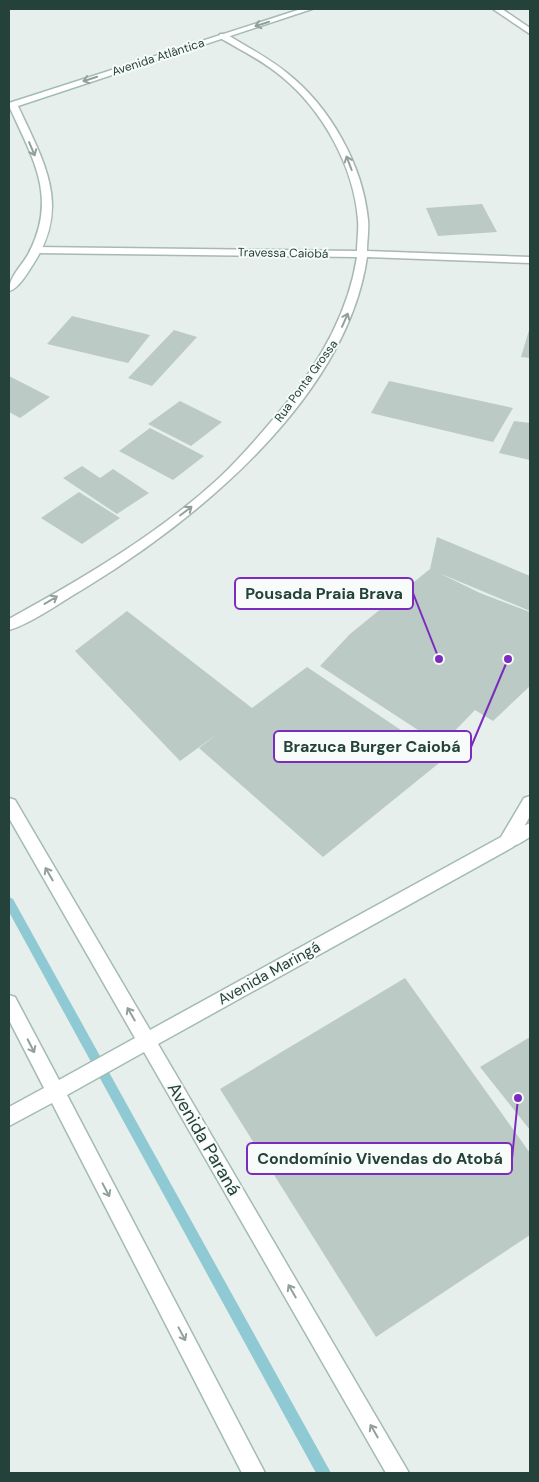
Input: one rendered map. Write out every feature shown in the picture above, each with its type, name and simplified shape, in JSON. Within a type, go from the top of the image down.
[{"type":"street","name":"Avenida Atlântica","points":[[11,105],[308,9]]},
{"type":"street","points":[[497,9],[530,32]]},
{"type":"street","name":"Rua Ponta Grossa","points":[[9,625],[145,541],[210,492],[241,463],[281,417],[313,375],[336,339],[351,307],[364,254],[364,220],[358,189],[348,159],[329,125],[311,100],[290,79],[267,62],[223,36]]},
{"type":"street","points":[[9,288],[27,267],[35,250],[44,226],[48,202],[44,177],[11,105]]},
{"type":"street","name":"Travessa Caiobá","points":[[35,250],[364,254],[530,260]]},
{"type":"street","points":[[507,842],[530,802]]},
{"type":"street","name":"Avenida Paraná","points":[[9,804],[398,1473]]},
{"type":"street","name":"Avenida Maringá","points":[[9,1117],[530,829]]},
{"type":"street","points":[[9,1003],[254,1473]]},
{"type":"building","points":[[482,204],[497,232],[438,236],[426,208]]},
{"type":"building","points":[[72,316],[150,335],[128,363],[47,344]]},
{"type":"building","points":[[530,327],[530,358],[521,357]]},
{"type":"building","points":[[174,330],[197,337],[152,386],[128,378]]},
{"type":"building","points":[[9,376],[50,397],[20,418],[9,412]]},
{"type":"building","points":[[389,381],[513,408],[493,442],[371,413]]},
{"type":"building","points":[[180,401],[222,422],[191,446],[148,424]]},
{"type":"building","points":[[514,421],[530,423],[530,460],[499,453]]},
{"type":"building","points":[[150,428],[204,456],[173,480],[119,451]]},
{"type":"building","points":[[82,466],[100,478],[113,469],[149,493],[117,514],[63,478]]},
{"type":"building","points":[[79,492],[120,518],[82,544],[41,518]]},
{"type":"building","points":[[437,537],[530,576],[530,611],[439,573],[480,593],[530,612],[530,686],[493,721],[475,710],[441,745],[320,666],[350,634],[430,569]]},
{"type":"building","points":[[127,611],[252,708],[307,667],[444,759],[323,857],[199,748],[220,732],[180,761],[75,651]]},
{"type":"building","points":[[405,978],[530,1153],[530,1235],[376,1337],[220,1089]]},
{"type":"building","points":[[530,1037],[530,1130],[480,1067]]},
{"type":"waterway","points":[[9,902],[324,1473]]},
{"type":"place","name":"Pousada Praia Brava","points":[[439,659]]},
{"type":"place","name":"Brazuca Burger Caiobá","points":[[508,659]]},
{"type":"place","name":"Condomínio Vivendas do Atobá","points":[[518,1098]]}]
